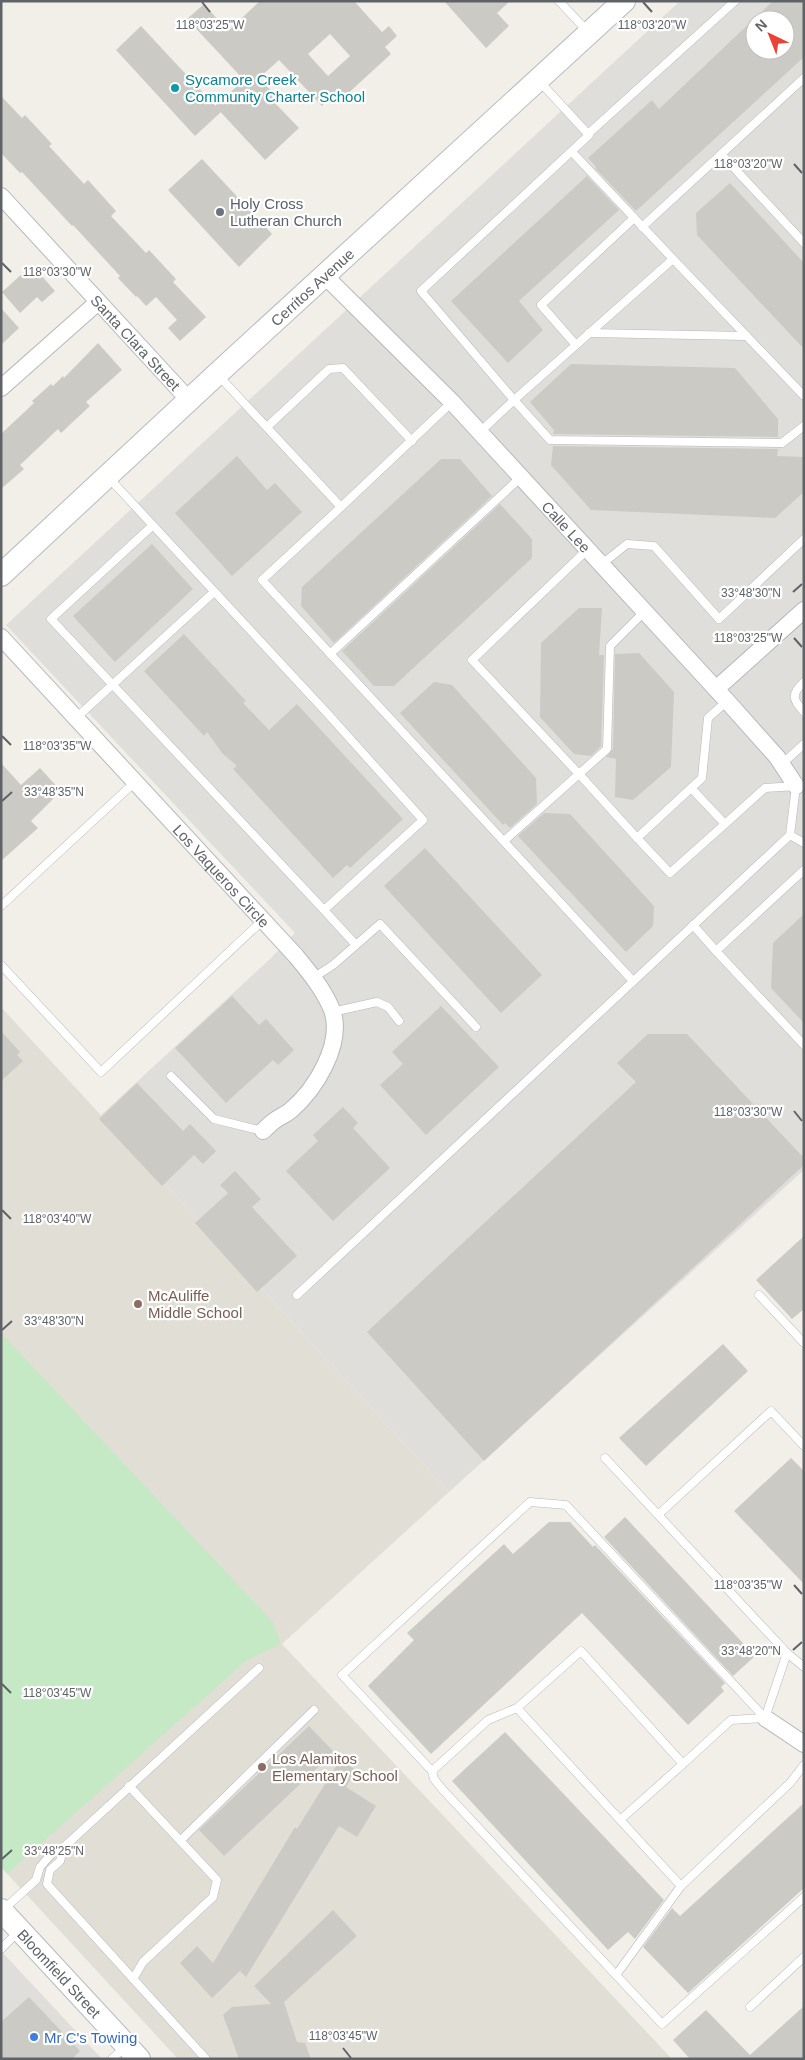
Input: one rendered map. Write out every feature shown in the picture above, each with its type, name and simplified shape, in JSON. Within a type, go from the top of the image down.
[{"type":"main road","name":"Cerritos Avenue","points":[[1,575],[624,1]]},
{"type":"main road","name":"Bloomfield Street","points":[[2,1910],[126,2054]]},
{"type":"street","name":"Santa Clara Street","points":[[1,196],[189,400]]},
{"type":"street","name":"Calle Lee","points":[[325,276],[452,402],[602,564],[722,695],[782,764],[796,786]]},
{"type":"street","points":[[1,388],[98,302]]},
{"type":"street","points":[[722,695],[804,610]]},
{"type":"street","name":"Los Vaqueros Circle","points":[[1,637],[296,956],[320,988],[332,1012],[334,1040],[326,1064],[305,1096],[289,1112],[274,1121],[263,1131]]},
{"type":"street","points":[[765,1718],[804,1744]]},
{"type":"lane","points":[[559,1],[589,33]]},
{"type":"lane","points":[[735,1],[588,134],[572,152],[421,292],[550,440],[782,444],[804,426]]},
{"type":"lane","points":[[642,227],[804,78]]},
{"type":"lane","points":[[538,80],[588,134]]},
{"type":"lane","points":[[572,152],[804,396]]},
{"type":"lane","points":[[721,154],[804,243]]},
{"type":"lane","points":[[576,345],[541,305],[634,218]]},
{"type":"lane","points":[[480,432],[673,259]]},
{"type":"lane","points":[[589,333],[746,336]]},
{"type":"lane","points":[[267,427],[329,370],[344,368],[412,441]]},
{"type":"lane","points":[[217,374],[341,507]]},
{"type":"lane","points":[[452,402],[262,580],[633,981]]},
{"type":"lane","points":[[107,477],[327,713],[422,820],[324,910]]},
{"type":"lane","points":[[330,654],[521,477]]},
{"type":"lane","points":[[152,526],[51,619],[356,945]]},
{"type":"lane","points":[[602,564],[626,544],[654,546],[719,619],[804,539]]},
{"type":"lane","points":[[297,1295],[790,835],[796,786],[765,788],[670,873],[472,660],[588,549]]},
{"type":"lane","points":[[76,718],[214,592]]},
{"type":"lane","points":[[504,841],[607,749],[610,646],[645,612]]},
{"type":"lane","points":[[804,682],[796,690],[794,696],[796,704],[804,712]]},
{"type":"lane","points":[[637,838],[702,778],[708,718],[722,695]]},
{"type":"lane","points":[[782,764],[804,744]]},
{"type":"lane","points":[[1,906],[135,782]]},
{"type":"lane","points":[[691,788],[725,824]]},
{"type":"lane","points":[[790,835],[804,843]]},
{"type":"lane","points":[[716,951],[804,870]]},
{"type":"lane","points":[[1,965],[101,1072],[263,920]]},
{"type":"lane","points":[[313,978],[333,966],[380,924],[476,1027]]},
{"type":"lane","points":[[693,925],[804,1045]]},
{"type":"lane","points":[[332,1012],[377,1002],[388,1008],[399,1021]]},
{"type":"lane","points":[[171,1076],[214,1119],[263,1131]]},
{"type":"lane","points":[[759,1295],[804,1343]]},
{"type":"lane","points":[[659,1514],[771,1411],[804,1446]]},
{"type":"lane","points":[[605,1458],[787,1652],[804,1667]]},
{"type":"lane","points":[[765,1718],[566,1505],[530,1502],[342,1675],[432,1771],[434,1779],[443,1790],[662,2024],[804,1897]]},
{"type":"lane","points":[[432,1771],[488,1720],[517,1708],[581,1651],[683,1764]]},
{"type":"lane","points":[[765,1718],[787,1652]]},
{"type":"lane","points":[[2,1910],[36,1880],[40,1866],[53,1852],[64,1847],[259,1668]]},
{"type":"lane","points":[[517,1708],[681,1886]]},
{"type":"lane","points":[[181,1840],[314,1710]]},
{"type":"lane","points":[[620,1820],[732,1720],[765,1718]]},
{"type":"lane","points":[[616,1975],[681,1886],[790,1783],[804,1765]]},
{"type":"lane","points":[[130,1786],[217,1880],[213,1896],[143,1962],[133,1979]]},
{"type":"lane","points":[[64,1847],[60,1861],[50,1870],[47,1884],[206,2059]]},
{"type":"lane","points":[[1,1949],[20,1930]]},
{"type":"lane","points":[[750,2007],[804,1957]]},
{"type":"shaded area","points":[[680,1],[804,1],[804,1170],[449,1492],[101,1115],[270,959],[295,933],[6,625]]},
{"type":"shaded area","points":[[1,1007],[449,1492],[282,1644],[672,2059],[178,2059],[1,1867]]},
{"type":"shaded area","points":[[1,1951],[102,2059],[1,2059]]},
{"type":"green space","points":[[1,1333],[272,1621],[281,1644],[247,1660],[7,1874],[1,1867]]},
{"type":"building","points":[[260,1],[354,1],[382,32],[389,26],[397,36],[385,47],[391,54],[343,98],[338,91],[322,106],[279,60],[259,78],[276,96],[272,100],[299,128],[265,160],[215,106],[244,80],[187,19],[204,4],[228,31]],"holes":[[[330,34],[350,56],[328,76],[308,54]]]},
{"type":"building","points":[[444,1],[510,1],[497,13],[509,26],[486,48]]},
{"type":"building","points":[[773,1],[804,1],[804,57],[636,211],[595,168],[588,158],[652,100],[659,109],[745,28],[745,60],[795,60],[795,10],[764,10]]},
{"type":"building","points":[[141,26],[221,112],[195,136],[116,50]]},
{"type":"building","points":[[1,96],[22,118],[25,115],[52,144],[49,146],[84,184],[88,180],[116,211],[111,216],[146,253],[149,250],[176,279],[173,282],[206,317],[180,341],[168,328],[177,320],[156,297],[146,306],[136,297],[118,278],[120,276],[73,225],[1,153]]},
{"type":"building","name":"Holy Cross Lutheran Church","points":[[202,159],[272,234],[239,267],[168,190]]},
{"type":"building","points":[[587,176],[619,210],[519,301],[543,330],[508,363],[451,301]]},
{"type":"building","points":[[730,183],[804,263],[804,349],[697,235],[696,213]]},
{"type":"building","points":[[32,265],[55,291],[42,302],[37,297],[20,313],[2,292]]},
{"type":"building","points":[[1,308],[19,328],[1,345]]},
{"type":"building","points":[[98,343],[122,370],[86,402],[90,406],[61,433],[58,429],[20,465],[24,469],[1,489],[1,434],[34,403],[32,401],[51,384],[53,386],[63,376],[64,378]]},
{"type":"building","points":[[571,364],[735,368],[778,419],[778,437],[553,434],[554,430],[530,402]]},
{"type":"building","points":[[553,446],[778,449],[777,456],[804,457],[804,492],[775,518],[591,510],[551,465]]},
{"type":"building","points":[[237,456],[267,490],[275,483],[302,512],[232,576],[175,513]]},
{"type":"building","points":[[441,459],[460,459],[492,496],[334,643],[301,606],[302,587]]},
{"type":"building","points":[[500,504],[532,539],[532,558],[394,686],[374,686],[342,651]]},
{"type":"building","points":[[152,544],[193,589],[115,662],[73,616]]},
{"type":"building","points":[[579,608],[602,608],[599,655],[604,655],[601,746],[591,756],[574,754],[540,717],[541,643]]},
{"type":"building","points":[[184,634],[246,701],[243,703],[269,730],[297,704],[403,819],[350,868],[347,865],[333,878],[233,769],[237,766],[222,753],[207,732],[204,736],[144,671]]},
{"type":"building","points":[[639,653],[674,692],[671,767],[633,800],[615,797],[616,759],[606,757],[613,749],[615,654]]},
{"type":"building","points":[[434,682],[452,685],[536,778],[537,804],[510,828],[505,823],[503,825],[400,713]]},
{"type":"building","points":[[1,763],[21,785],[40,768],[61,791],[31,821],[38,828],[1,861]]},
{"type":"building","points":[[544,813],[570,814],[654,906],[653,926],[626,952],[518,836]]},
{"type":"building","points":[[425,848],[542,975],[501,1013],[384,886]]},
{"type":"building","points":[[804,914],[804,1023],[771,988],[773,943]]},
{"type":"building","points":[[232,996],[259,1025],[266,1019],[294,1050],[278,1065],[273,1060],[226,1103],[175,1048]]},
{"type":"building","points":[[441,1006],[499,1067],[426,1135],[380,1085],[403,1064],[392,1052]]},
{"type":"building","points":[[1,1031],[20,1052],[17,1055],[23,1061],[1,1081]]},
{"type":"building","points":[[648,1034],[687,1034],[804,1158],[804,1165],[484,1461],[367,1332],[636,1082],[617,1063]]},
{"type":"building","points":[[137,1083],[183,1131],[190,1124],[216,1151],[203,1164],[194,1155],[162,1186],[99,1119]]},
{"type":"building","points":[[343,1107],[358,1123],[353,1128],[390,1168],[333,1221],[286,1171],[318,1141],[313,1135]]},
{"type":"building","points":[[235,1171],[261,1199],[252,1207],[297,1256],[257,1292],[195,1223],[228,1193],[220,1185]]},
{"type":"building","points":[[804,1236],[804,1309],[792,1319],[756,1280]]},
{"type":"building","points":[[723,1344],[748,1371],[646,1466],[619,1438]]},
{"type":"building","points":[[791,1458],[804,1471],[804,1584],[734,1511]]},
{"type":"building","points":[[625,1517],[755,1656],[733,1676],[604,1537]]},
{"type":"building","points":[[549,1522],[570,1522],[593,1547],[595,1545],[725,1683],[721,1687],[724,1691],[688,1725],[582,1613],[431,1754],[368,1686],[414,1640],[407,1633],[504,1544],[513,1554]]},
{"type":"building","points":[[309,1726],[334,1752],[224,1856],[199,1830]]},
{"type":"building","points":[[505,1732],[664,1900],[635,1939],[628,1932],[608,1950],[452,1781]]},
{"type":"building","points":[[340,1760],[356,1770],[346,1787],[376,1806],[357,1837],[339,1826],[246,1977],[240,1971],[212,1998],[180,1963],[197,1946],[213,1963],[295,1827],[297,1829]]},
{"type":"building","points":[[804,1803],[804,1888],[688,1993],[643,1947],[672,1908],[680,1916]]},
{"type":"building","points":[[333,1910],[357,1936],[284,2002],[297,2042],[305,2043],[311,2059],[239,2059],[223,2015],[232,2007],[271,2004],[254,1986]]},
{"type":"building","name":"Mr C's Towing","points":[[29,1997],[80,2051],[72,2059],[1,2059],[1,2022]]},
{"type":"building","points":[[804,2006],[804,2059],[690,2059],[673,2040],[706,2010],[750,2055]]},
{"type":"place","name":"Sycamore Creek Community Charter School","points":[[175,88]]},
{"type":"place","name":"Holy Cross Lutheran Church","points":[[220,212]]},
{"type":"place","name":"McAuliffe Middle School","points":[[138,1304]]},
{"type":"place","name":"Los Alamitos Elementary School","points":[[262,1767]]},
{"type":"place","name":"Mr C's Towing","points":[[34,2037]]}]
